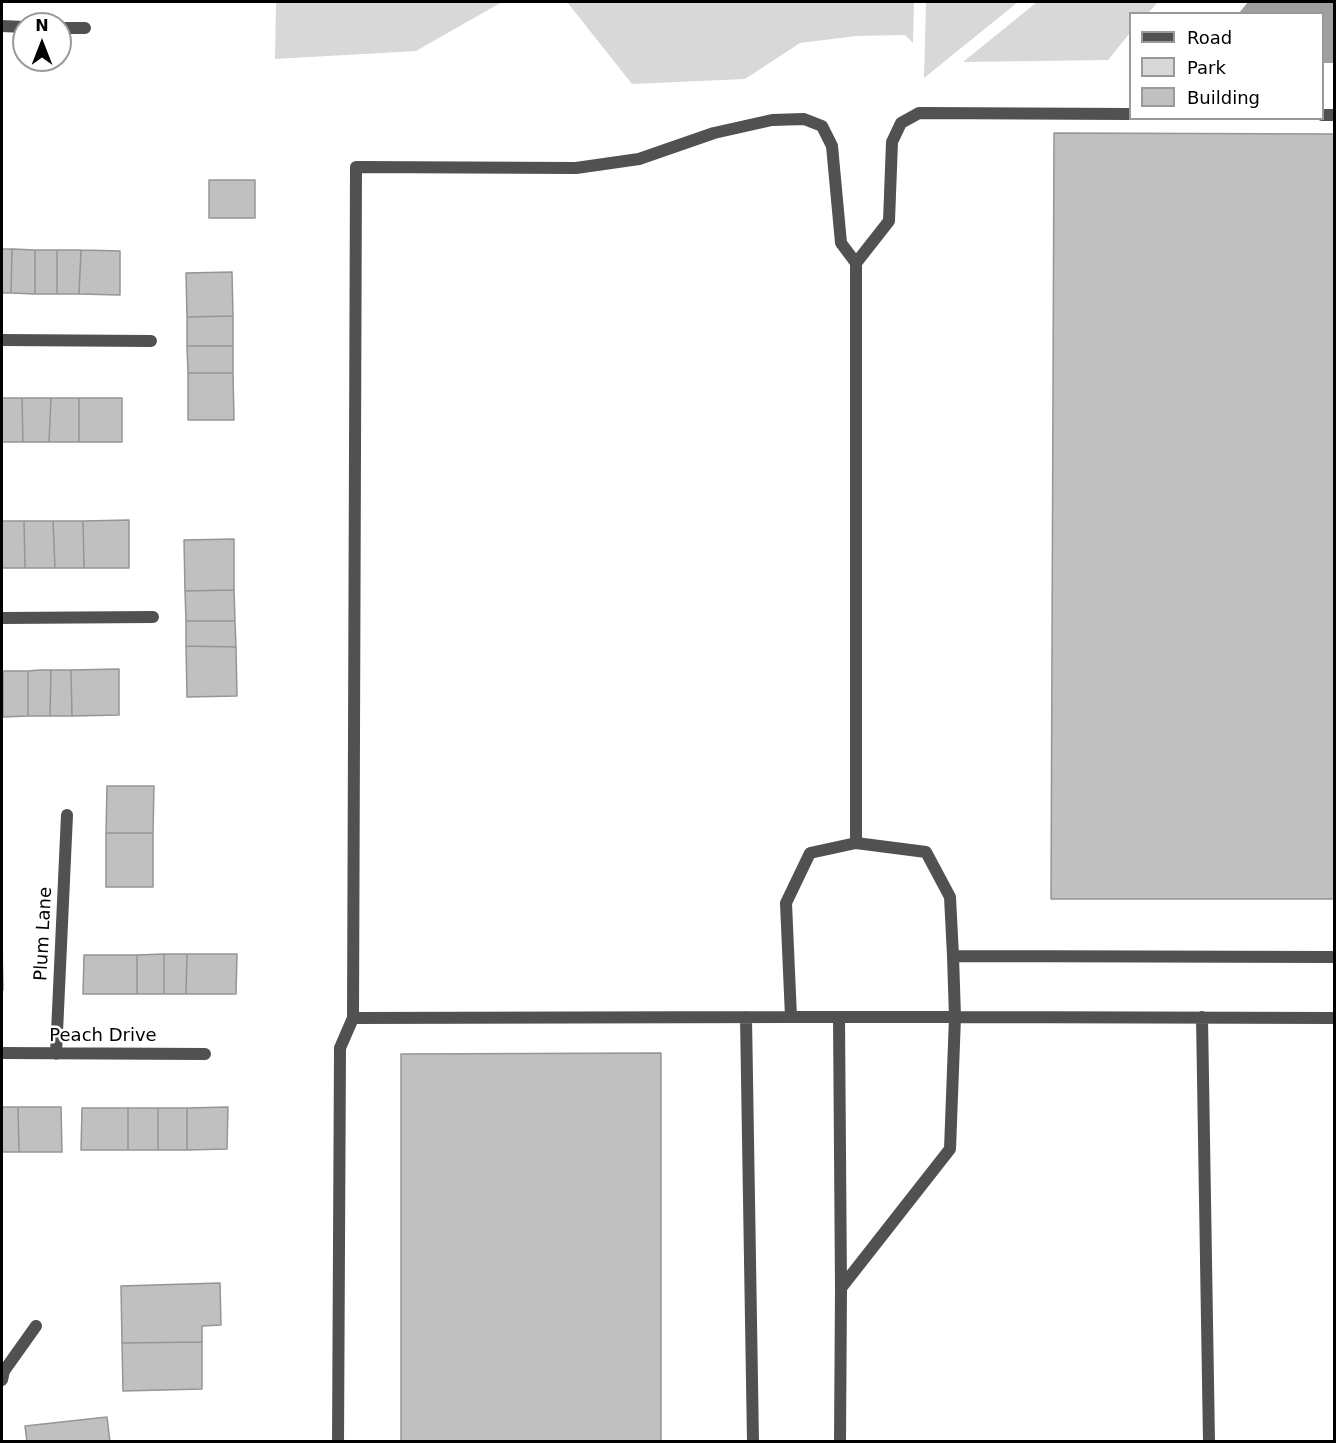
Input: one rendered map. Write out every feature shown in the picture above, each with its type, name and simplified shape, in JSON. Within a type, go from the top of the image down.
[{"type":"street","points":[[72,28],[85,28]]},
{"type":"street","points":[[856,263],[889,221],[892,142],[902,123],[919,113],[1129,114]]},
{"type":"street","points":[[338,1442],[340,1048],[353,1018],[356,167],[576,168],[639,159],[714,133],[772,120],[804,119],[822,126],[832,146],[841,243],[856,263],[856,843]]},
{"type":"street","points":[[2,340],[151,341]]},
{"type":"street","points":[[2,618],[153,617]]},
{"type":"street","name":"Plum Lane","points":[[56,1054],[67,816]]},
{"type":"street","points":[[791,1017],[786,903],[810,853],[856,843],[926,852],[950,897],[954,1017],[950,1149],[841,1288]]},
{"type":"street","points":[[953,956],[1335,957]]},
{"type":"street","points":[[746,1017],[753,1442]]},
{"type":"street","points":[[839,1017],[840,1442]]},
{"type":"street","points":[[1202,1017],[1209,1442]]},
{"type":"street","points":[[353,1018],[1335,1018]]},
{"type":"street","name":"Peach Drive","points":[[2,1053],[205,1054]]},
{"type":"street","points":[[2,1380],[4,1371],[36,1326]]},
{"type":"green space","points":[[276,2],[502,2],[416,51],[275,59]]},
{"type":"green space","points":[[567,2],[914,2],[913,43],[905,35],[856,36],[800,43],[745,79],[632,84]]},
{"type":"green space","points":[[926,2],[1018,2],[924,78]]},
{"type":"green space","points":[[1037,2],[1158,2],[1149,12],[1129,12],[1129,34],[1108,60],[963,62]]},
{"type":"shaded area","points":[[1248,2],[1334,2],[1334,63],[1324,63],[1324,12],[1240,12]]},
{"type":"building","points":[[1054,133],[1334,134],[1334,899],[1051,899]]},
{"type":"building","points":[[209,180],[255,180],[255,218],[209,218]]},
{"type":"building","points":[[2,249],[12,249],[11,293],[2,293]]},
{"type":"building","points":[[12,249],[35,250],[35,294],[11,293]]},
{"type":"building","points":[[35,250],[57,250],[57,294],[35,294]]},
{"type":"building","points":[[57,250],[81,250],[79,294],[57,294]]},
{"type":"building","points":[[81,250],[120,251],[120,295],[79,294]]},
{"type":"building","points":[[232,272],[233,316],[187,317],[186,273]]},
{"type":"building","points":[[233,316],[233,346],[187,346],[187,317]]},
{"type":"building","points":[[187,346],[233,346],[233,373],[188,373]]},
{"type":"building","points":[[188,373],[233,373],[234,420],[188,420]]},
{"type":"building","points":[[2,398],[22,398],[23,442],[2,442]]},
{"type":"building","points":[[22,398],[51,398],[49,442],[23,442]]},
{"type":"building","points":[[51,398],[79,398],[79,442],[49,442]]},
{"type":"building","points":[[79,398],[122,398],[122,442],[79,442]]},
{"type":"building","points":[[129,520],[129,568],[84,568],[83,521]]},
{"type":"building","points":[[2,521],[24,521],[25,568],[2,568]]},
{"type":"building","points":[[24,521],[53,521],[55,568],[25,568]]},
{"type":"building","points":[[53,521],[83,521],[84,568],[55,568]]},
{"type":"building","points":[[234,539],[234,590],[185,591],[184,540]]},
{"type":"building","points":[[234,590],[235,621],[186,621],[185,591]]},
{"type":"building","points":[[186,621],[235,621],[236,647],[186,646]]},
{"type":"building","points":[[186,646],[236,647],[237,696],[187,697]]},
{"type":"building","points":[[119,669],[119,715],[72,716],[71,670]]},
{"type":"building","points":[[51,670],[50,716],[28,716],[28,671]]},
{"type":"building","points":[[51,670],[71,670],[72,716],[50,716]]},
{"type":"building","points":[[3,671],[3,717],[2,717]]},
{"type":"building","points":[[3,671],[28,671],[28,716],[3,717]]},
{"type":"building","points":[[107,786],[154,786],[153,833],[106,833]]},
{"type":"building","points":[[106,833],[153,833],[153,887],[106,887]]},
{"type":"building","points":[[2,942],[3,990],[2,990]]},
{"type":"building","points":[[164,954],[187,954],[186,994],[164,994]]},
{"type":"building","points":[[164,954],[164,994],[137,994],[137,955]]},
{"type":"building","points":[[187,954],[237,954],[236,994],[186,994]]},
{"type":"building","points":[[84,955],[137,955],[137,994],[83,994]]},
{"type":"building","points":[[661,1053],[661,1442],[401,1442],[401,1054]]},
{"type":"building","points":[[2,1107],[18,1107],[19,1152],[2,1152]]},
{"type":"building","points":[[18,1107],[61,1107],[62,1152],[19,1152]]},
{"type":"building","points":[[228,1107],[227,1149],[187,1150],[187,1108]]},
{"type":"building","points":[[82,1108],[128,1108],[128,1150],[81,1150]]},
{"type":"building","points":[[128,1108],[158,1108],[158,1150],[128,1150]]},
{"type":"building","points":[[158,1108],[187,1108],[187,1150],[158,1150]]},
{"type":"building","points":[[220,1283],[221,1325],[202,1326],[202,1342],[122,1343],[121,1286]]},
{"type":"building","points":[[202,1342],[202,1389],[123,1391],[122,1343]]},
{"type":"building","points":[[107,1417],[110,1442],[27,1442],[25,1426]]}]
